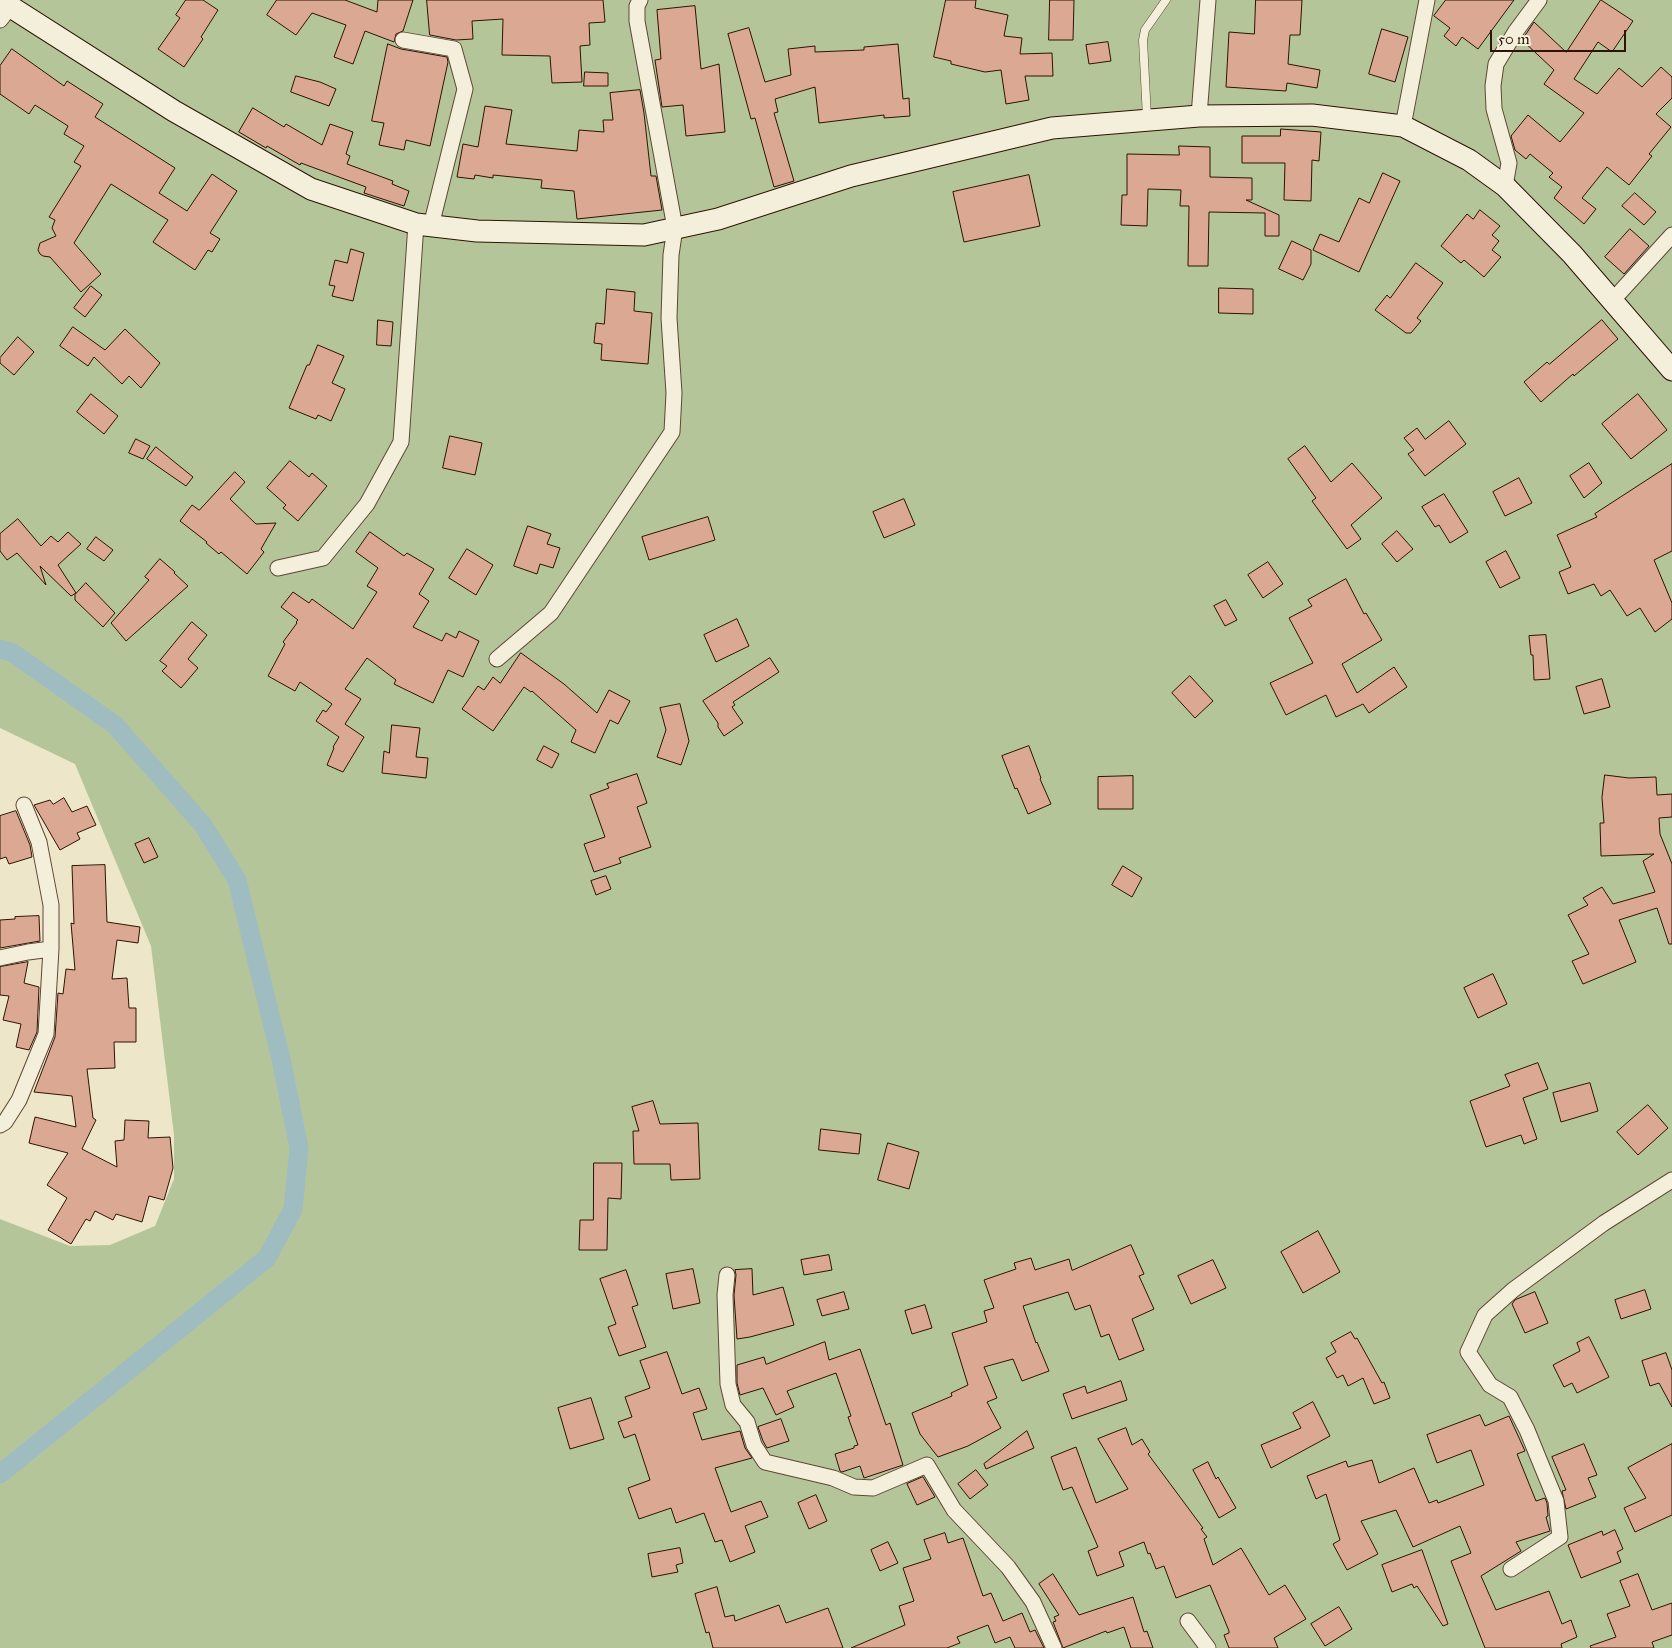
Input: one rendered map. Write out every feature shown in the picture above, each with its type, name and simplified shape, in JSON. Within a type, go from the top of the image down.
[{"type":"street","points":[[497,659],[551,613],[672,432],[674,393],[669,318],[671,255],[675,228],[637,22],[637,6],[640,0]]},
{"type":"street","points":[[1199,116],[1208,0]]},
{"type":"street","points":[[1403,126],[1427,0]]},
{"type":"street","points":[[1505,186],[1509,163],[1506,146],[1494,109],[1493,86],[1496,64],[1516,31],[1540,0]]},
{"type":"street","points":[[4,9],[174,111],[311,189],[424,225],[477,231],[644,235],[718,219],[851,176],[1052,128],[1199,116],[1312,115],[1403,126],[1469,160],[1505,186],[1572,254],[1672,370]]},
{"type":"street","points":[[278,568],[323,558],[367,504],[402,442],[424,225],[465,89],[454,49],[403,40]]},
{"type":"street","points":[[1612,301],[1672,234]]},
{"type":"street","points":[[0,1125],[5,1122],[19,1100],[46,1034],[51,949],[51,905],[39,842],[24,805]]},
{"type":"street","points":[[0,958],[51,949]]},
{"type":"street","points":[[1511,1569],[1560,1537],[1556,1501],[1527,1430],[1510,1397],[1490,1385],[1468,1352],[1485,1315],[1514,1290],[1604,1223],[1672,1180]]},
{"type":"street","points":[[727,1275],[725,1295],[728,1384],[733,1405],[747,1422],[754,1445],[765,1462],[833,1478],[854,1487],[873,1488],[927,1465],[954,1510],[1008,1567],[1033,1602],[1054,1648]]},
{"type":"street","points":[[1188,1621],[1208,1648]]},
{"type":"lane","points":[[1148,120],[1143,40],[1145,30],[1166,0]]},
{"type":"green space","points":[[0,0],[1672,0],[1672,1648],[0,1648],[0,1219],[70,1246],[110,1245],[155,1226],[174,1179],[174,1135],[151,946],[75,764],[0,728]]},
{"type":"building","points":[[186,0],[203,0],[218,10],[201,37],[203,39],[184,67],[158,49],[180,18],[176,15]]},
{"type":"building","points":[[277,0],[345,0],[377,12],[378,0],[413,0],[403,31],[396,34],[394,42],[365,31],[353,64],[334,57],[346,25],[312,13],[296,35],[267,15]]},
{"type":"building","points":[[427,0],[603,0],[605,22],[589,23],[590,45],[580,46],[582,82],[552,83],[550,56],[502,55],[503,19],[472,21],[473,39],[456,40],[430,35]]},
{"type":"building","points":[[946,0],[976,0],[975,8],[1008,15],[1004,36],[1022,38],[1020,54],[1052,53],[1053,76],[1025,76],[1029,100],[1006,104],[1001,70],[985,72],[951,64],[951,61],[934,57]]},
{"type":"building","points":[[1050,0],[1074,0],[1073,40],[1049,40]]},
{"type":"building","points":[[1256,0],[1302,0],[1300,35],[1290,35],[1288,64],[1320,70],[1317,88],[1287,83],[1286,91],[1226,87],[1229,32],[1254,34]]},
{"type":"building","points":[[1446,0],[1514,0],[1478,49],[1462,37],[1456,46],[1444,36],[1450,28],[1434,16]]},
{"type":"building","points":[[1601,0],[1633,21],[1612,52],[1598,42],[1574,79],[1597,94],[1619,68],[1642,87],[1661,67],[1672,77],[1672,98],[1656,114],[1671,127],[1649,154],[1652,156],[1629,185],[1607,167],[1582,198],[1596,209],[1584,224],[1554,198],[1562,187],[1549,177],[1553,173],[1530,154],[1526,159],[1515,150],[1511,136],[1528,115],[1560,142],[1584,113],[1544,84],[1554,70],[1522,40],[1534,22],[1566,52]]},
{"type":"building","points":[[695,6],[701,69],[719,64],[725,132],[686,136],[683,105],[662,107],[655,60],[661,59],[657,10]]},
{"type":"building","points":[[749,28],[765,82],[791,75],[788,49],[815,46],[815,52],[864,50],[864,47],[898,44],[903,99],[909,98],[910,116],[884,118],[884,115],[819,123],[815,87],[775,99],[778,112],[774,113],[794,181],[774,187],[755,118],[751,119],[728,34]]},
{"type":"building","points":[[1382,29],[1408,37],[1395,82],[1369,74]]},
{"type":"building","points":[[1108,42],[1111,61],[1089,64],[1086,45]]},
{"type":"building","points":[[388,44],[401,49],[447,57],[448,62],[430,146],[406,140],[404,150],[379,145],[384,123],[372,121]]},
{"type":"building","points":[[12,49],[64,86],[67,81],[103,104],[95,117],[175,168],[159,193],[187,211],[212,174],[237,191],[210,233],[220,239],[212,252],[208,250],[195,270],[153,242],[168,220],[111,184],[74,243],[101,274],[81,292],[50,257],[40,254],[38,250],[40,243],[56,236],[52,228],[55,220],[49,217],[81,166],[74,162],[84,146],[64,134],[68,126],[35,105],[29,114],[0,94],[0,66]]},
{"type":"building","points":[[585,72],[608,73],[608,86],[584,86]]},
{"type":"building","points":[[296,76],[320,82],[336,89],[329,106],[291,92]]},
{"type":"building","points":[[640,90],[651,176],[656,176],[662,210],[577,219],[574,191],[541,188],[542,180],[493,175],[493,178],[475,175],[474,179],[457,177],[463,144],[478,147],[485,106],[512,110],[506,144],[577,151],[579,130],[604,132],[603,120],[613,120],[610,93]]},
{"type":"building","points":[[253,108],[284,127],[286,124],[322,145],[330,124],[353,132],[346,154],[350,156],[347,164],[393,181],[392,184],[409,191],[404,206],[364,193],[366,187],[301,163],[300,165],[239,132]]},
{"type":"building","points":[[1281,129],[1321,132],[1319,161],[1312,160],[1311,201],[1284,200],[1285,163],[1242,163],[1242,136],[1280,136]]},
{"type":"building","points":[[1179,146],[1210,147],[1210,177],[1252,178],[1252,200],[1246,200],[1279,215],[1279,236],[1265,236],[1265,213],[1209,212],[1208,266],[1188,266],[1189,206],[1180,206],[1181,190],[1148,189],[1147,226],[1121,225],[1122,195],[1127,195],[1127,154],[1179,155]]},
{"type":"building","points":[[1383,173],[1400,181],[1359,272],[1313,250],[1320,234],[1339,242],[1359,198],[1369,203]]},
{"type":"building","points":[[1029,175],[1040,226],[964,242],[953,192]]},
{"type":"building","points":[[1635,193],[1656,212],[1644,225],[1622,206]]},
{"type":"building","points":[[1480,210],[1500,226],[1492,235],[1499,241],[1492,250],[1501,257],[1484,277],[1464,260],[1461,263],[1441,246],[1467,214],[1473,219]]},
{"type":"building","points":[[1630,229],[1649,246],[1624,274],[1605,257]]},
{"type":"building","points":[[1292,241],[1311,250],[1311,264],[1303,280],[1279,269]]},
{"type":"building","points":[[351,249],[364,253],[353,301],[332,296],[335,286],[329,285],[335,260],[347,263]]},
{"type":"building","points":[[1416,263],[1443,283],[1417,318],[1421,321],[1411,333],[1406,333],[1375,310],[1387,295],[1390,298]]},
{"type":"building","points":[[91,286],[102,295],[85,317],[74,308]]},
{"type":"building","points":[[1219,288],[1253,289],[1253,314],[1219,313]]},
{"type":"building","points":[[607,289],[635,292],[634,311],[652,313],[648,364],[601,360],[602,344],[594,343],[596,323],[604,324]]},
{"type":"building","points":[[378,320],[393,322],[391,346],[377,345]]},
{"type":"building","points":[[1602,320],[1618,339],[1541,402],[1524,382]]},
{"type":"building","points":[[73,327],[105,350],[125,329],[160,363],[141,388],[129,376],[122,384],[94,357],[88,366],[60,346]]},
{"type":"building","points":[[18,337],[34,352],[14,375],[0,363],[0,358]]},
{"type":"building","points":[[318,345],[344,356],[332,383],[345,389],[331,421],[318,415],[316,419],[289,408],[307,365],[309,365]]},
{"type":"building","points":[[91,394],[118,416],[104,434],[77,412]]},
{"type":"building","points":[[1638,394],[1667,430],[1631,459],[1602,424]]},
{"type":"building","points":[[1449,421],[1466,444],[1425,476],[1408,454],[1414,450],[1404,438],[1417,428],[1425,439]]},
{"type":"building","points":[[450,436],[482,443],[475,475],[443,468]]},
{"type":"building","points":[[136,439],[150,446],[143,459],[129,453]]},
{"type":"building","points":[[1305,446],[1331,482],[1352,463],[1382,498],[1351,525],[1361,539],[1347,549],[1312,501],[1316,498],[1288,459]]},
{"type":"building","points":[[156,447],[193,477],[186,486],[147,459]]},
{"type":"building","points":[[290,461],[309,477],[312,473],[327,486],[298,521],[283,508],[286,505],[267,488]]},
{"type":"building","points":[[1589,463],[1602,483],[1584,498],[1570,476]]},
{"type":"building","points":[[1672,464],[1672,551],[1654,560],[1672,603],[1672,619],[1655,632],[1640,608],[1627,616],[1610,590],[1601,596],[1594,584],[1568,594],[1559,572],[1571,567],[1557,535],[1597,517],[1595,514]]},
{"type":"building","points":[[235,472],[245,482],[230,499],[256,524],[276,523],[261,549],[264,552],[247,574],[221,552],[219,554],[180,521],[192,505],[199,510]]},
{"type":"building","points":[[1519,478],[1532,503],[1505,516],[1493,492]]},
{"type":"building","points":[[1444,494],[1468,532],[1450,543],[1439,525],[1435,527],[1422,507]]},
{"type":"building","points":[[904,499],[915,525],[884,538],[873,512]]},
{"type":"building","points":[[708,517],[715,540],[649,560],[642,537]]},
{"type":"building","points":[[18,519],[41,546],[51,536],[58,542],[68,532],[81,544],[58,565],[76,593],[71,596],[40,566],[46,585],[17,553],[7,560],[0,551],[0,534]]},
{"type":"building","points":[[528,526],[551,534],[547,544],[560,548],[553,568],[540,564],[537,574],[514,566]]},
{"type":"building","points":[[1397,531],[1413,549],[1397,562],[1382,544]]},
{"type":"building","points":[[370,532],[404,556],[407,553],[434,569],[419,594],[429,601],[413,627],[442,641],[446,633],[456,638],[459,631],[479,641],[463,677],[448,670],[433,703],[394,684],[396,680],[367,658],[345,689],[361,699],[345,724],[364,737],[343,772],[327,765],[333,747],[339,737],[316,721],[323,710],[326,712],[332,704],[300,682],[295,691],[268,676],[285,644],[283,642],[298,620],[281,607],[293,592],[309,603],[312,599],[353,629],[377,592],[367,586],[378,568],[356,552]]},
{"type":"building","points":[[96,537],[113,550],[104,561],[87,549]]},
{"type":"building","points":[[467,549],[493,565],[476,595],[449,578]]},
{"type":"building","points":[[1506,551],[1520,578],[1500,588],[1486,562]]},
{"type":"building","points":[[160,559],[188,586],[126,641],[111,623],[149,580],[145,577]]},
{"type":"building","points":[[1268,562],[1283,584],[1263,598],[1248,575]]},
{"type":"building","points":[[1346,579],[1364,614],[1366,613],[1382,640],[1342,664],[1357,693],[1394,667],[1407,687],[1369,713],[1363,704],[1336,717],[1326,695],[1286,715],[1270,683],[1313,663],[1289,618],[1312,606],[1308,600]]},
{"type":"building","points":[[86,583],[115,613],[103,627],[75,600],[75,595]]},
{"type":"building","points":[[1226,600],[1237,620],[1225,626],[1214,606]]},
{"type":"building","points":[[737,619],[749,646],[716,662],[704,635]]},
{"type":"building","points":[[192,622],[207,635],[188,659],[198,668],[181,688],[162,671],[167,666],[160,661]]},
{"type":"building","points":[[1546,635],[1550,679],[1534,680],[1533,655],[1531,655],[1529,636]]},
{"type":"building","points":[[521,653],[564,684],[597,713],[609,690],[630,701],[618,724],[610,720],[595,753],[571,742],[576,730],[532,691],[524,687],[493,731],[462,709],[478,686],[484,690],[493,677],[500,683]]},
{"type":"building","points":[[770,658],[779,672],[733,702],[735,705],[732,707],[743,723],[724,736],[718,727],[718,723],[703,701]]},
{"type":"building","points":[[1190,676],[1213,701],[1195,718],[1172,693]]},
{"type":"building","points":[[1602,679],[1610,707],[1584,714],[1576,687]]},
{"type":"building","points":[[680,704],[689,741],[681,765],[657,757],[666,730],[660,708]]},
{"type":"building","points":[[392,725],[420,728],[416,757],[428,758],[426,778],[382,773],[384,751],[389,753]]},
{"type":"building","points":[[544,746],[559,754],[552,768],[537,760]]},
{"type":"building","points":[[1029,746],[1051,804],[1028,814],[1017,788],[1015,789],[1002,756]]},
{"type":"building","points":[[637,774],[647,803],[637,807],[651,847],[619,858],[621,863],[594,872],[584,844],[605,837],[590,795],[609,788],[607,784]]},
{"type":"building","points":[[1605,775],[1629,778],[1656,777],[1657,795],[1672,794],[1672,817],[1659,818],[1660,834],[1672,864],[1672,944],[1669,944],[1657,908],[1619,920],[1636,962],[1583,984],[1572,961],[1589,954],[1568,915],[1588,905],[1583,898],[1602,887],[1613,904],[1655,892],[1643,861],[1654,854],[1601,856],[1600,823],[1604,823],[1602,798]]},
{"type":"building","points":[[1133,776],[1133,809],[1098,809],[1098,777]]},
{"type":"building","points":[[64,798],[72,812],[87,806],[96,825],[77,833],[80,839],[60,850],[34,805],[50,800],[53,804]]},
{"type":"building","points":[[16,811],[30,845],[32,857],[9,864],[6,857],[0,859],[0,816]]},
{"type":"building","points":[[149,838],[158,857],[144,863],[135,844]]},
{"type":"building","points":[[105,865],[107,922],[140,927],[138,943],[117,940],[112,979],[127,978],[129,1008],[136,1008],[136,1042],[114,1042],[115,1068],[87,1069],[93,1118],[96,1120],[82,1149],[117,1167],[115,1141],[124,1140],[125,1120],[149,1121],[148,1138],[170,1137],[173,1168],[164,1200],[149,1196],[142,1222],[116,1214],[113,1220],[95,1211],[90,1221],[86,1219],[71,1244],[48,1230],[67,1198],[47,1185],[68,1153],[29,1143],[35,1117],[76,1127],[72,1096],[34,1092],[55,1037],[58,993],[63,994],[66,969],[75,970],[71,923],[74,924],[72,866]]},
{"type":"building","points":[[1123,866],[1142,878],[1132,897],[1112,885]]},
{"type":"building","points":[[606,876],[611,889],[596,895],[591,881]]},
{"type":"building","points":[[39,916],[40,941],[0,948],[0,920]]},
{"type":"building","points":[[28,962],[24,983],[39,987],[37,1032],[29,1050],[16,1047],[21,1024],[3,1020],[9,996],[0,995],[0,967]]},
{"type":"building","points":[[1493,974],[1507,1004],[1478,1018],[1464,988]]},
{"type":"building","points":[[1538,1063],[1548,1089],[1523,1098],[1537,1139],[1524,1144],[1521,1135],[1486,1147],[1470,1101],[1510,1086],[1505,1075]]},
{"type":"building","points":[[1590,1083],[1598,1111],[1561,1122],[1553,1093]]},
{"type":"building","points":[[653,1101],[660,1124],[698,1123],[700,1179],[671,1180],[670,1164],[634,1164],[633,1131],[639,1131],[632,1107]]},
{"type":"building","points":[[1648,1105],[1668,1128],[1638,1155],[1617,1132]]},
{"type":"building","points":[[821,1129],[861,1134],[859,1154],[819,1150]]},
{"type":"building","points":[[888,1143],[919,1152],[909,1189],[878,1180]]},
{"type":"building","points":[[594,1163],[622,1163],[621,1199],[608,1198],[607,1250],[579,1250],[580,1220],[593,1220]]},
{"type":"building","points":[[1318,1231],[1340,1272],[1303,1293],[1281,1252]]},
{"type":"building","points":[[1131,1245],[1144,1274],[1139,1276],[1154,1309],[1132,1319],[1144,1350],[1119,1360],[1109,1334],[1101,1337],[1090,1305],[1075,1310],[1068,1292],[1023,1306],[1036,1343],[1049,1371],[1022,1381],[1013,1359],[984,1367],[997,1398],[987,1402],[1001,1428],[968,1446],[938,1457],[920,1434],[912,1413],[952,1396],[951,1393],[968,1385],[952,1333],[987,1322],[984,1311],[994,1308],[984,1280],[1016,1269],[1014,1263],[1031,1258],[1035,1270],[1069,1259],[1072,1270]]},
{"type":"building","points":[[829,1255],[832,1270],[804,1275],[801,1260]]},
{"type":"building","points":[[1213,1260],[1226,1288],[1191,1304],[1178,1276]]},
{"type":"building","points":[[693,1269],[700,1303],[673,1309],[666,1274]]},
{"type":"building","points":[[752,1269],[753,1295],[783,1287],[794,1325],[737,1339],[734,1295],[735,1270]]},
{"type":"building","points":[[626,1270],[638,1305],[632,1307],[646,1347],[619,1356],[608,1327],[616,1324],[600,1279]]},
{"type":"building","points":[[1645,1290],[1651,1309],[1621,1319],[1615,1300]]},
{"type":"building","points":[[844,1292],[849,1309],[822,1316],[817,1300]]},
{"type":"building","points":[[1535,1292],[1548,1323],[1525,1333],[1512,1304],[1515,1300]]},
{"type":"building","points":[[925,1305],[932,1328],[912,1334],[905,1311]]},
{"type":"building","points":[[1351,1332],[1355,1339],[1357,1338],[1382,1383],[1384,1382],[1390,1398],[1374,1404],[1363,1378],[1348,1386],[1343,1375],[1337,1378],[1326,1358],[1336,1352],[1331,1343]]},
{"type":"building","points":[[1589,1337],[1609,1377],[1577,1393],[1572,1383],[1564,1387],[1553,1365],[1580,1351],[1577,1343]]},
{"type":"building","points":[[825,1342],[829,1360],[860,1349],[886,1425],[890,1423],[903,1465],[864,1478],[860,1466],[840,1471],[835,1454],[858,1445],[848,1417],[851,1416],[836,1373],[787,1391],[794,1407],[776,1415],[763,1388],[740,1395],[737,1383],[737,1365],[764,1357],[766,1364]]},
{"type":"building","points":[[667,1352],[682,1394],[699,1388],[707,1409],[693,1413],[702,1440],[740,1431],[745,1448],[752,1458],[715,1468],[731,1512],[761,1501],[768,1517],[745,1526],[755,1552],[730,1562],[722,1540],[715,1542],[704,1513],[676,1523],[671,1508],[639,1519],[628,1488],[650,1480],[635,1434],[624,1438],[618,1422],[632,1417],[625,1397],[650,1388],[640,1361]]},
{"type":"building","points":[[1666,1353],[1672,1370],[1672,1407],[1659,1383],[1650,1386],[1642,1361]]},
{"type":"building","points":[[1121,1381],[1127,1400],[1072,1419],[1063,1394],[1085,1386],[1087,1393]]},
{"type":"building","points":[[591,1398],[604,1439],[570,1449],[558,1408]]},
{"type":"building","points":[[1313,1402],[1330,1436],[1271,1468],[1261,1445],[1301,1428],[1293,1413]]},
{"type":"building","points":[[1480,1415],[1485,1426],[1509,1416],[1525,1451],[1517,1454],[1536,1501],[1545,1498],[1547,1503],[1548,1516],[1546,1517],[1550,1531],[1516,1542],[1521,1551],[1481,1576],[1496,1610],[1549,1591],[1562,1624],[1571,1620],[1577,1637],[1561,1644],[1562,1648],[1485,1648],[1451,1561],[1471,1553],[1460,1526],[1413,1547],[1396,1510],[1361,1521],[1378,1554],[1347,1570],[1333,1544],[1340,1540],[1326,1494],[1316,1499],[1307,1476],[1346,1461],[1348,1467],[1372,1460],[1379,1483],[1414,1468],[1429,1503],[1437,1500],[1438,1503],[1484,1485],[1471,1450],[1437,1463],[1427,1435]]},
{"type":"building","points":[[781,1419],[789,1441],[767,1448],[758,1427]]},
{"type":"building","points":[[1126,1428],[1132,1445],[1142,1439],[1150,1452],[1148,1454],[1203,1528],[1201,1529],[1207,1537],[1204,1539],[1213,1565],[1241,1548],[1269,1595],[1285,1585],[1306,1619],[1274,1638],[1278,1648],[1229,1648],[1224,1635],[1229,1633],[1229,1631],[1210,1585],[1176,1598],[1164,1566],[1156,1569],[1144,1542],[1119,1552],[1124,1566],[1097,1576],[1088,1551],[1098,1547],[1072,1487],[1063,1490],[1051,1457],[1076,1447],[1096,1503],[1128,1489],[1098,1439]]},
{"type":"building","points":[[1027,1431],[1034,1448],[986,1469],[984,1464]]},
{"type":"building","points":[[1584,1444],[1597,1475],[1588,1478],[1596,1497],[1566,1509],[1562,1491],[1566,1490],[1552,1457]]},
{"type":"building","points":[[1672,1444],[1672,1515],[1635,1532],[1624,1508],[1646,1498],[1628,1468]]},
{"type":"building","points":[[1208,1462],[1216,1479],[1218,1477],[1236,1508],[1219,1518],[1193,1470]]},
{"type":"building","points":[[976,1470],[988,1485],[970,1499],[958,1484]]},
{"type":"building","points":[[923,1477],[935,1497],[917,1505],[907,1484]]},
{"type":"building","points":[[816,1495],[827,1521],[809,1529],[798,1503]]},
{"type":"building","points":[[1615,1530],[1623,1549],[1617,1552],[1621,1562],[1581,1578],[1568,1545],[1602,1531],[1603,1535]]},
{"type":"building","points":[[945,1533],[948,1543],[963,1538],[983,1596],[991,1593],[1003,1621],[1022,1613],[1030,1632],[1035,1630],[1044,1648],[1015,1648],[1010,1637],[995,1643],[988,1625],[957,1637],[960,1643],[947,1648],[851,1648],[905,1625],[899,1606],[914,1601],[903,1568],[931,1559],[924,1540]]},
{"type":"building","points":[[888,1542],[898,1563],[880,1571],[871,1550]]},
{"type":"building","points":[[680,1548],[683,1563],[676,1565],[678,1572],[652,1577],[648,1554]]},
{"type":"building","points":[[1422,1550],[1448,1624],[1443,1626],[1417,1586],[1414,1588],[1412,1584],[1392,1592],[1382,1565]]},
{"type":"building","points":[[1053,1574],[1079,1615],[1133,1597],[1144,1632],[1147,1631],[1153,1648],[1131,1648],[1124,1627],[1107,1633],[1106,1631],[1063,1648],[1053,1622],[1056,1621],[1054,1617],[1059,1615],[1039,1584]]},
{"type":"building","points":[[1638,1574],[1652,1610],[1672,1603],[1672,1635],[1652,1642],[1654,1648],[1591,1648],[1590,1646],[1616,1637],[1607,1614],[1630,1606],[1620,1581]]},
{"type":"building","points":[[717,1587],[725,1617],[734,1615],[735,1621],[779,1605],[786,1623],[828,1608],[843,1648],[713,1648],[709,1632],[706,1633],[695,1594]]},
{"type":"building","points":[[1339,1607],[1352,1629],[1325,1646],[1311,1624]]},
{"type":"waterway","points":[[0,649],[13,653],[115,725],[203,825],[237,880],[281,1059],[299,1148],[293,1209],[267,1258],[0,1474]]}]
